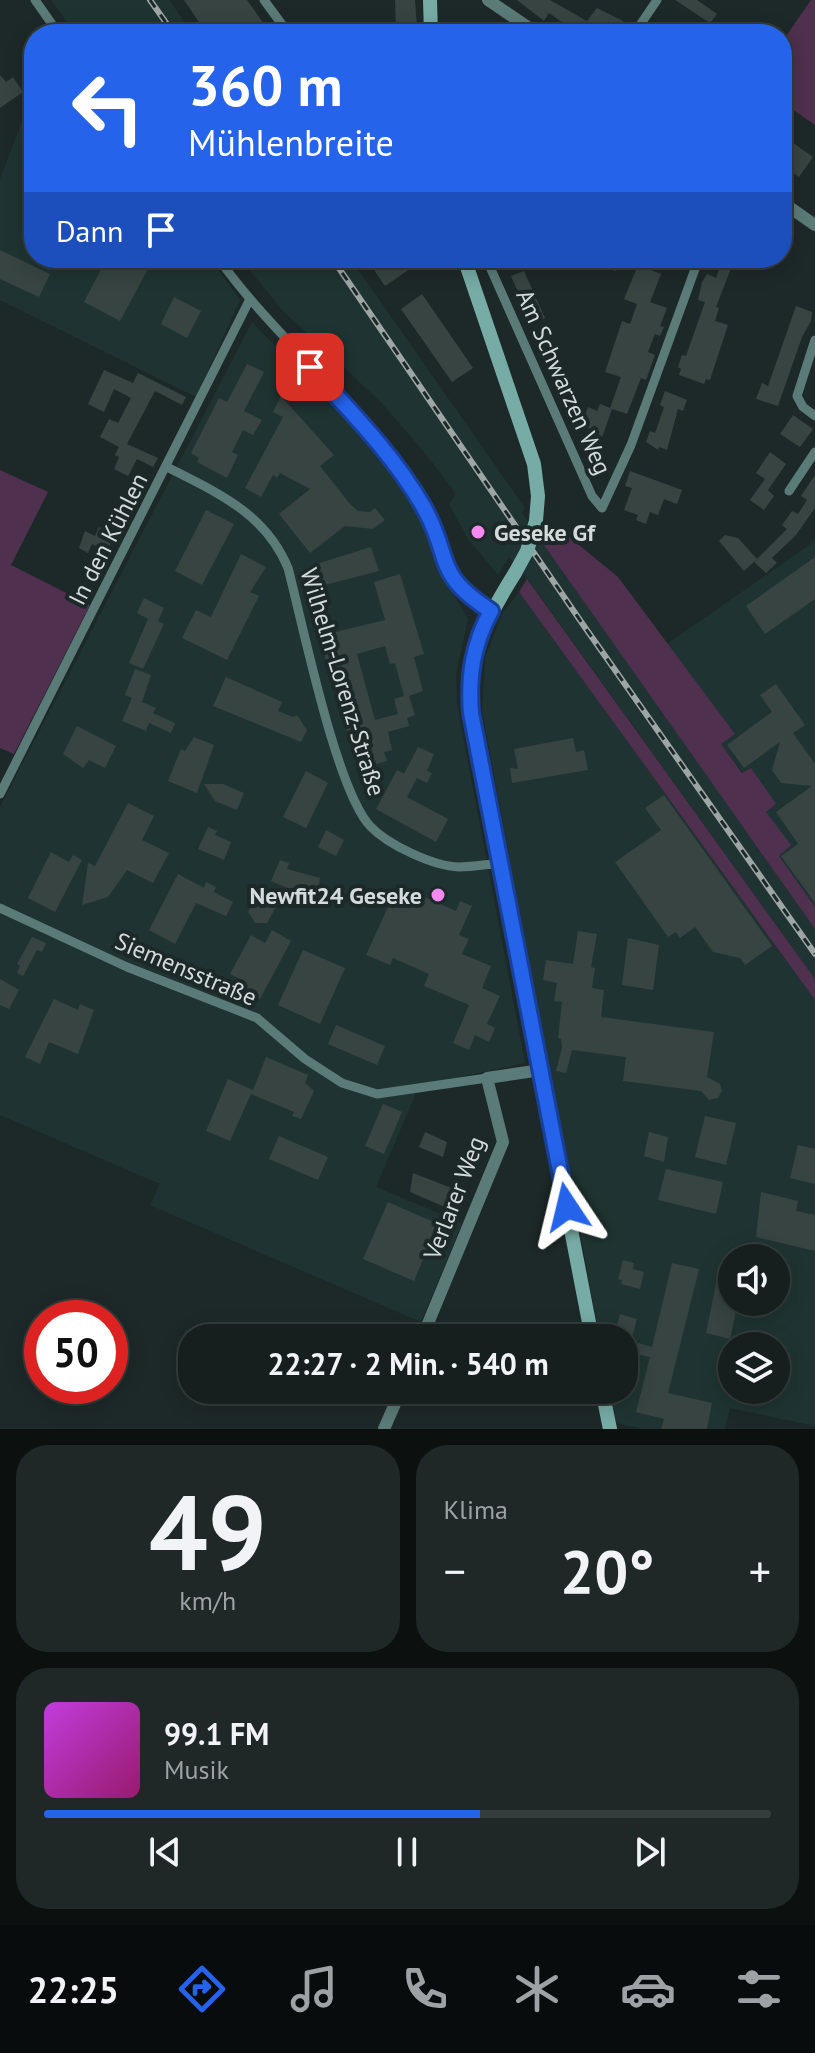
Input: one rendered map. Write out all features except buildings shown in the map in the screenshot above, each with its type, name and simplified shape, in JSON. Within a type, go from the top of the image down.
[{"type":"main road","points":[[430,0],[431,24]]},
{"type":"main road","points":[[467,268],[534,464],[538,496],[536,521],[515,573],[491,611],[475,650],[469,692],[589,1324]]},
{"type":"main road","points":[[605,1404],[610,1429]]},
{"type":"street","points":[[35,0],[52,24]]},
{"type":"street","points":[[264,0],[282,24]]},
{"type":"street","points":[[488,0],[523,24]]},
{"type":"street","points":[[641,24],[657,0]]},
{"type":"street","points":[[792,209],[815,225]]},
{"type":"street","points":[[225,268],[249,301],[371,434],[424,508],[453,582],[491,611]]},
{"type":"street","name":"Am Schwarzen Weg","points":[[490,268],[592,496],[602,508],[610,496],[695,268]]},
{"type":"street","name":"In den Kühlen","points":[[0,794],[249,301]]},
{"type":"street","points":[[815,340],[797,396],[803,407],[815,416]]},
{"type":"street","points":[[789,491],[815,452]]},
{"type":"street","name":"Wilhelm-Lorenz-Straße","points":[[167,467],[246,509],[278,544],[288,568],[340,760],[354,801],[370,826],[397,844],[445,864],[502,863]]},
{"type":"street","name":"Siemensstraße","points":[[0,908],[127,967],[257,1018],[305,1059],[342,1083],[377,1094],[487,1078]]},
{"type":"street","points":[[487,1078],[541,1070]]},
{"type":"street","name":"Verlarer Weg","points":[[428,1324],[503,1142],[487,1078]]},
{"type":"street","points":[[384,1429],[395,1404]]},
{"type":"shaded area","points":[[51,0],[169,0],[186,24],[69,24]]},
{"type":"shaded area","points":[[811,0],[815,0],[815,125],[792,109],[792,28]]},
{"type":"shaded area","points":[[24,116],[24,268],[217,268],[240,300],[196,397],[0,300],[0,179]]},
{"type":"shaded area","points":[[248,268],[357,268],[525,508],[522,513],[815,929],[815,979],[527,578],[509,557],[498,575],[468,539],[449,504],[456,494],[429,458],[381,402],[282,310]]},
{"type":"shaded area","points":[[252,322],[370,443],[407,492],[424,522],[442,575],[468,619],[456,675],[457,704],[525,1063],[419,1086],[376,1187],[462,1223],[421,1322],[150,1205],[160,1184],[0,1115],[0,807]]},
{"type":"shaded area","points":[[0,470],[48,492],[11,565],[90,605],[14,754],[0,748]]},
{"type":"shaded area","points":[[562,531],[618,577],[735,734],[721,744],[742,773],[751,768],[776,804],[766,812],[791,845],[779,856],[815,907],[815,929],[544,545],[548,533]]},
{"type":"shaded area","points":[[815,541],[815,907],[778,855],[765,811],[775,804],[751,768],[743,773],[720,744],[734,733],[667,644]]},
{"type":"shaded area","points":[[527,579],[815,979],[815,1000],[519,592]]},
{"type":"shaded area","points":[[519,592],[815,1000],[815,1426],[730,1408],[725,1429],[643,1429],[616,1423],[613,1404],[638,1404],[638,1324],[597,1324],[482,711],[485,658],[502,614]]},
{"type":"railway","points":[[150,0],[167,24]]},
{"type":"railway","points":[[339,268],[584,626],[815,954]]},
{"type":"place","name":"Geseke Gf","points":[[478,532]]},
{"type":"place","name":"Newfit24 Geseke","points":[[438,895]]},
{"type":"route","points":[[310,367],[371,434],[409,485],[424,508],[453,582],[491,611],[482,628],[470,670],[471,713],[567,1207]]}]
